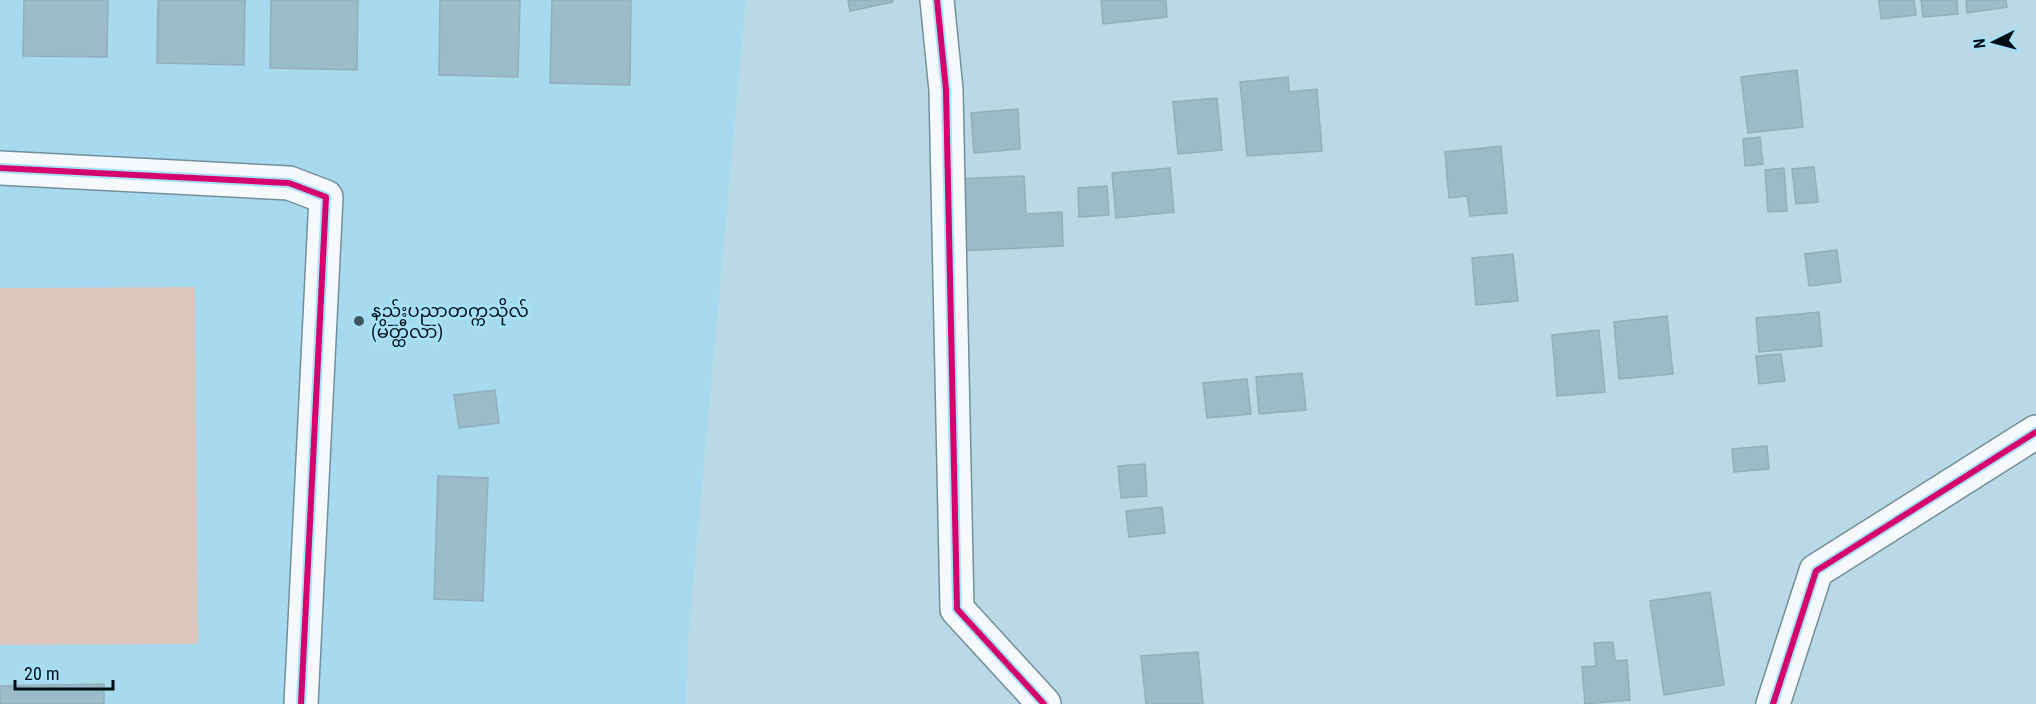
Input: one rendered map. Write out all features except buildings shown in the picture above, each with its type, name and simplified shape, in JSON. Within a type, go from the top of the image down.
[{"type":"street","points":[[937,0],[946,90],[957,609],[1044,704]]},
{"type":"street","points":[[0,168],[289,183],[326,197],[301,704]]},
{"type":"street","points":[[1773,704],[1816,571],[2036,432]]},
{"type":"shaded area","name":"နည်းပညာတက္ကသိုလ် (မိတ္ထီလာ)","points":[[0,0],[746,0],[688,642],[686,704],[0,704]]},
{"type":"shaded area","points":[[195,287],[198,644],[0,645],[0,288]]},
{"type":"cycle path","points":[[937,0],[946,90],[957,609],[1044,704]]},
{"type":"cycle path","points":[[0,168],[289,183],[326,197],[301,704]]},
{"type":"cycle path","points":[[1773,704],[1816,571],[2036,432]]},
{"type":"place","name":"နည်းပညာတက္ကသိုလ် (မိတ္ထီလာ)","points":[[359,321]]}]
